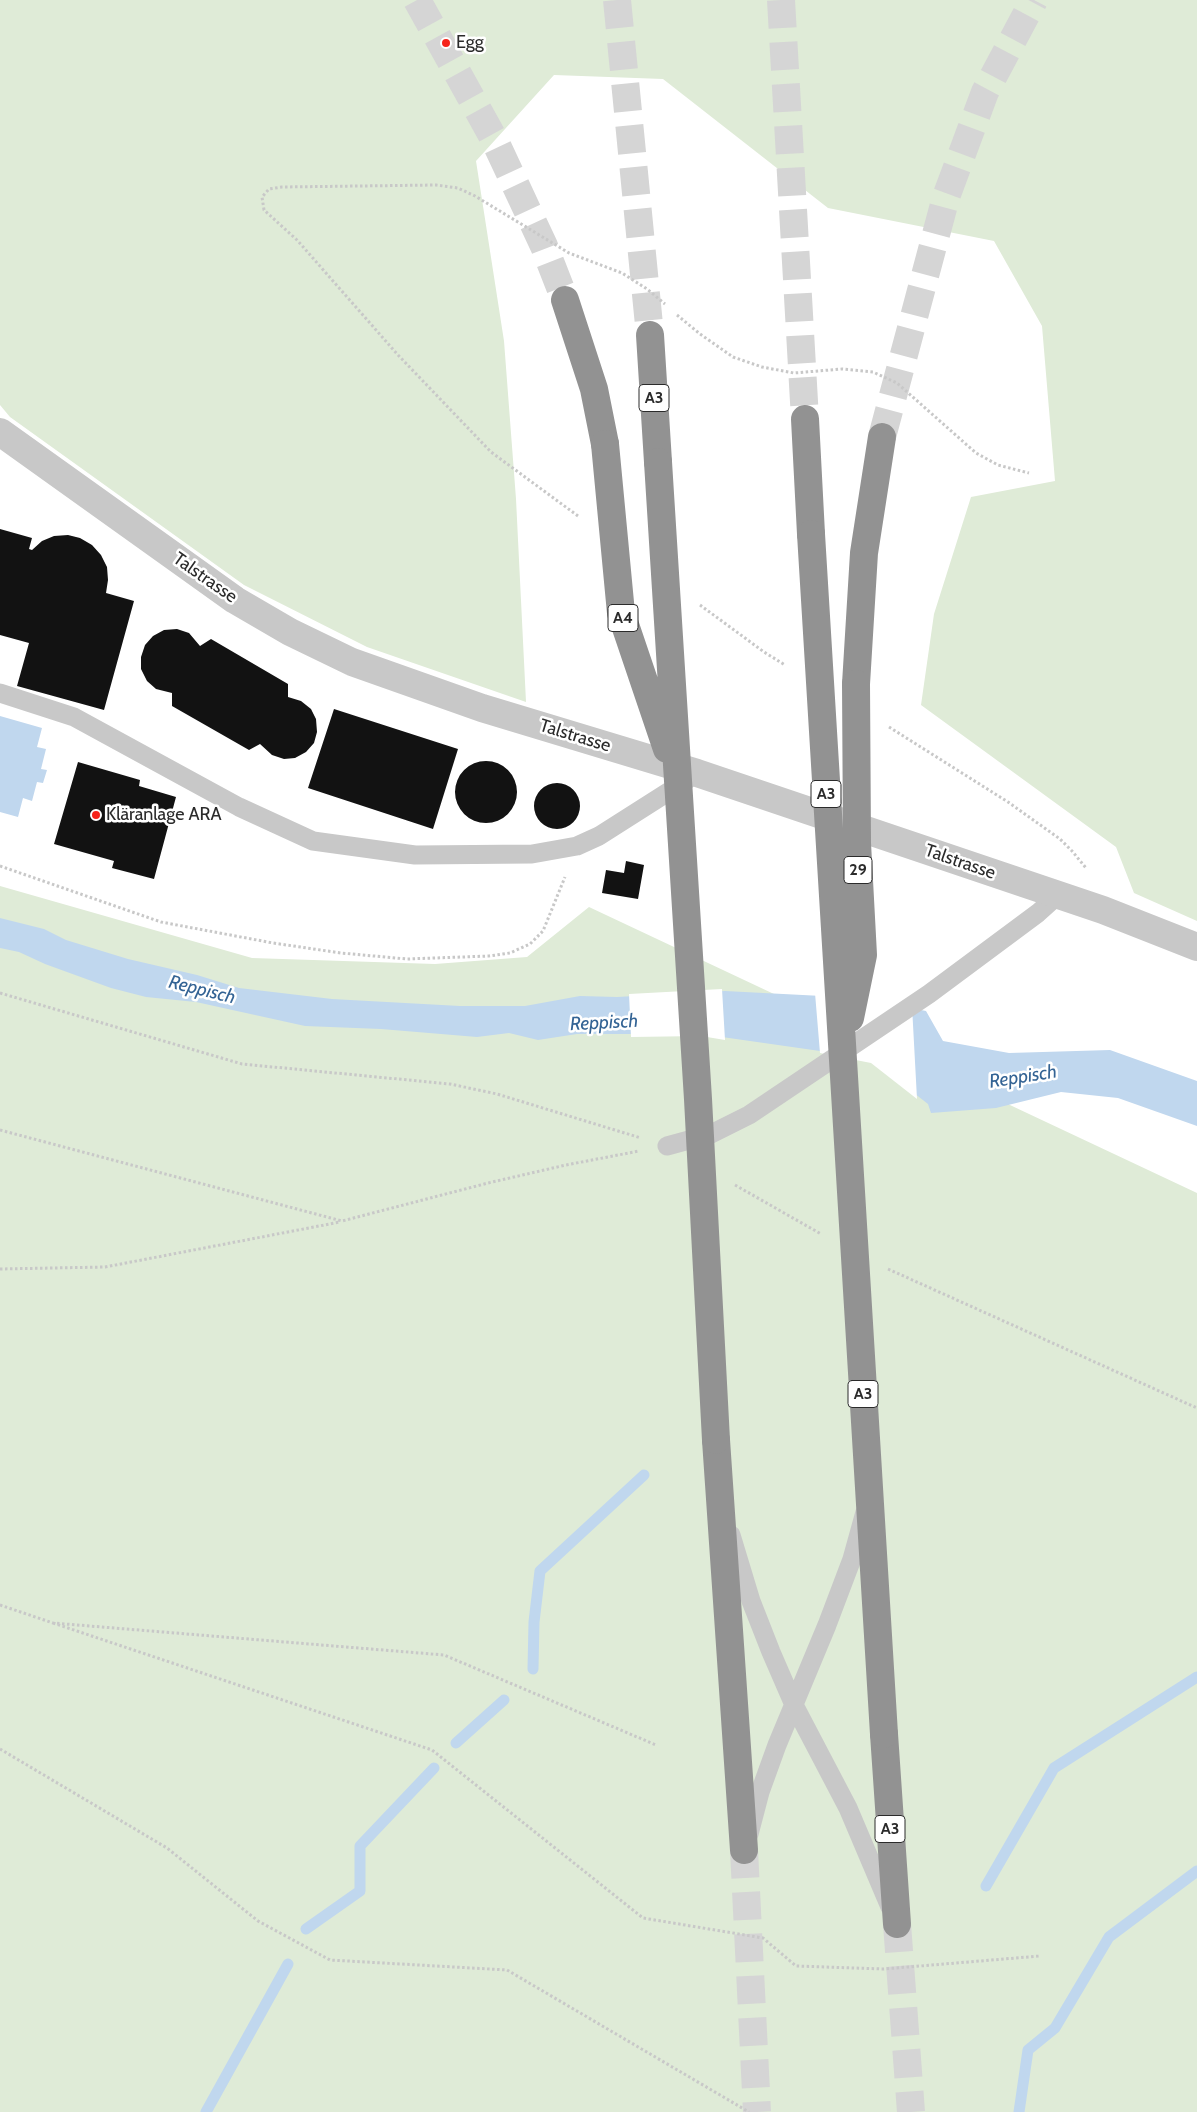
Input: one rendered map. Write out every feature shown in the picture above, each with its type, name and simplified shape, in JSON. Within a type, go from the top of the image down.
[{"type":"highway","name":"A4","points":[[565,300],[594,389],[605,444],[621,614],[688,778]]},
{"type":"highway","name":"A3","points":[[650,335],[658,462],[688,778],[721,1504],[744,1850]]},
{"type":"highway","name":"A3","points":[[805,419],[836,1058],[869,1499],[897,1924]]},
{"type":"highway","name":"29","points":[[836,1058],[863,955],[857,842],[856,684],[864,553],[882,437]]},
{"type":"street","name":"Talstrasse","points":[[0,432],[261,617],[320,648],[352,662],[433,692],[688,778],[1112,913],[1197,947]]},
{"type":"lane","points":[[0,693],[74,717],[239,807],[313,841],[415,855],[532,854],[577,846],[598,836],[688,778]]},
{"type":"lane","points":[[667,1146],[711,1134],[728,1127],[836,1058],[929,994],[1032,917],[1058,895]]},
{"type":"lane","points":[[744,1850],[760,1792],[852,1559],[869,1499]]},
{"type":"lane","points":[[721,1504],[752,1601],[794,1705],[848,1808],[897,1924]]},
{"type":"path","points":[[0,866],[161,922],[238,937],[375,956],[453,958],[510,953],[530,944],[537,938],[548,922],[577,846]]},
{"type":"path","points":[[0,993],[242,1064],[450,1084],[506,1096],[667,1146]]},
{"type":"path","points":[[0,1130],[342,1221]]},
{"type":"path","points":[[0,1270],[105,1267],[342,1221],[566,1165],[667,1146]]},
{"type":"path","points":[[732,1184],[828,1238]]},
{"type":"path","points":[[882,1266],[1197,1408]]},
{"type":"path","points":[[0,1605],[432,1750],[643,1918],[763,1938],[796,1966],[884,1969],[1040,1956]]},
{"type":"path","points":[[53,1623],[444,1655],[656,1745]]},
{"type":"path","points":[[0,1749],[167,1848],[258,1921],[330,1960],[507,1970],[749,2112]]},
{"type":"green space","points":[[0,0],[1197,0],[1197,921],[1134,893],[1116,847],[921,705],[934,614],[971,497],[1055,481],[1042,326],[994,241],[828,208],[663,79],[554,75],[476,161],[504,341],[516,499],[526,702],[367,647],[244,585],[10,417],[0,405]]},
{"type":"green space","points":[[0,886],[252,958],[435,964],[527,957],[589,907],[1197,1193],[1197,2112],[0,2112]]},
{"type":"water","points":[[0,716],[42,728],[37,747],[46,749],[41,769],[47,770],[43,783],[37,782],[32,801],[23,798],[18,817],[0,812]]},
{"type":"water","name":"Reppisch","points":[[0,918],[44,929],[66,940],[128,959],[197,975],[239,988],[332,999],[460,1006],[525,1006],[580,996],[617,997],[725,991],[861,998],[926,1011],[943,1041],[1009,1053],[1110,1050],[1197,1081],[1197,1126],[1118,1098],[1061,1092],[996,1108],[931,1113],[928,1104],[873,1061],[820,1051],[701,1034],[577,1034],[538,1040],[509,1033],[477,1037],[381,1029],[305,1026],[196,1002],[146,997],[111,988],[45,964],[19,952],[0,948]]},
{"type":"pier","points":[[722,989],[725,1040],[701,1036],[631,1037],[629,994]]},
{"type":"pier","points":[[815,993],[862,996],[912,1006],[917,1099],[871,1063],[820,1053]]},
{"type":"building","points":[[0,529],[32,538],[29,549],[32,550],[42,541],[54,536],[68,535],[80,538],[92,545],[101,555],[107,567],[106,593],[134,601],[104,710],[17,686],[29,643],[0,635]]},
{"type":"building","points":[[177,629],[189,633],[200,646],[211,639],[288,684],[288,697],[301,701],[311,709],[316,719],[317,732],[314,743],[306,752],[295,758],[284,759],[272,755],[260,744],[249,750],[172,706],[172,693],[156,689],[147,681],[141,669],[141,657],[145,645],[153,636],[164,630]]},
{"type":"building","points":[[334,709],[458,749],[433,829],[308,788]]},
{"type":"building","points":[[486,761],[498,763],[508,770],[515,780],[517,792],[515,804],[508,814],[498,821],[486,823],[474,821],[464,814],[457,804],[455,792],[457,780],[464,770],[474,763]]},
{"type":"building","name":"Kläranlage ARA","points":[[78,762],[140,780],[139,786],[176,797],[154,879],[112,868],[114,861],[54,844]]},
{"type":"building","points":[[562,783],[566,784],[576,793],[579,797],[579,815],[570,825],[562,829],[552,829],[544,825],[535,815],[534,801],[538,793],[548,784]]},
{"type":"building","points":[[626,861],[644,865],[638,899],[602,893],[606,870],[624,873]]},
{"type":"waterway","points":[[533,1669],[534,1622],[540,1571],[644,1475]]},
{"type":"waterway","points":[[986,1886],[1054,1768],[1197,1677]]},
{"type":"waterway","points":[[456,1743],[504,1700]]},
{"type":"waterway","points":[[306,1929],[360,1891],[360,1846],[434,1768]]},
{"type":"waterway","points":[[1019,2112],[1028,2050],[1055,2028],[1109,1937],[1197,1871]]},
{"type":"waterway","points":[[206,2112],[288,1964]]},
{"type":"tunnel","points":[[417,0],[494,139],[544,246],[565,300]]},
{"type":"tunnel","points":[[617,0],[650,335]]},
{"type":"tunnel","points":[[781,0],[805,419]]},
{"type":"tunnel","points":[[882,437],[946,197],[985,92],[1034,0]]},
{"type":"tunnel","points":[[744,1850],[757,2112]]},
{"type":"tunnel","points":[[897,1924],[911,2112]]},
{"type":"place","name":"Egg","points":[[446,43]]},
{"type":"place","name":"Kläranlage ARA","points":[[96,815]]}]
